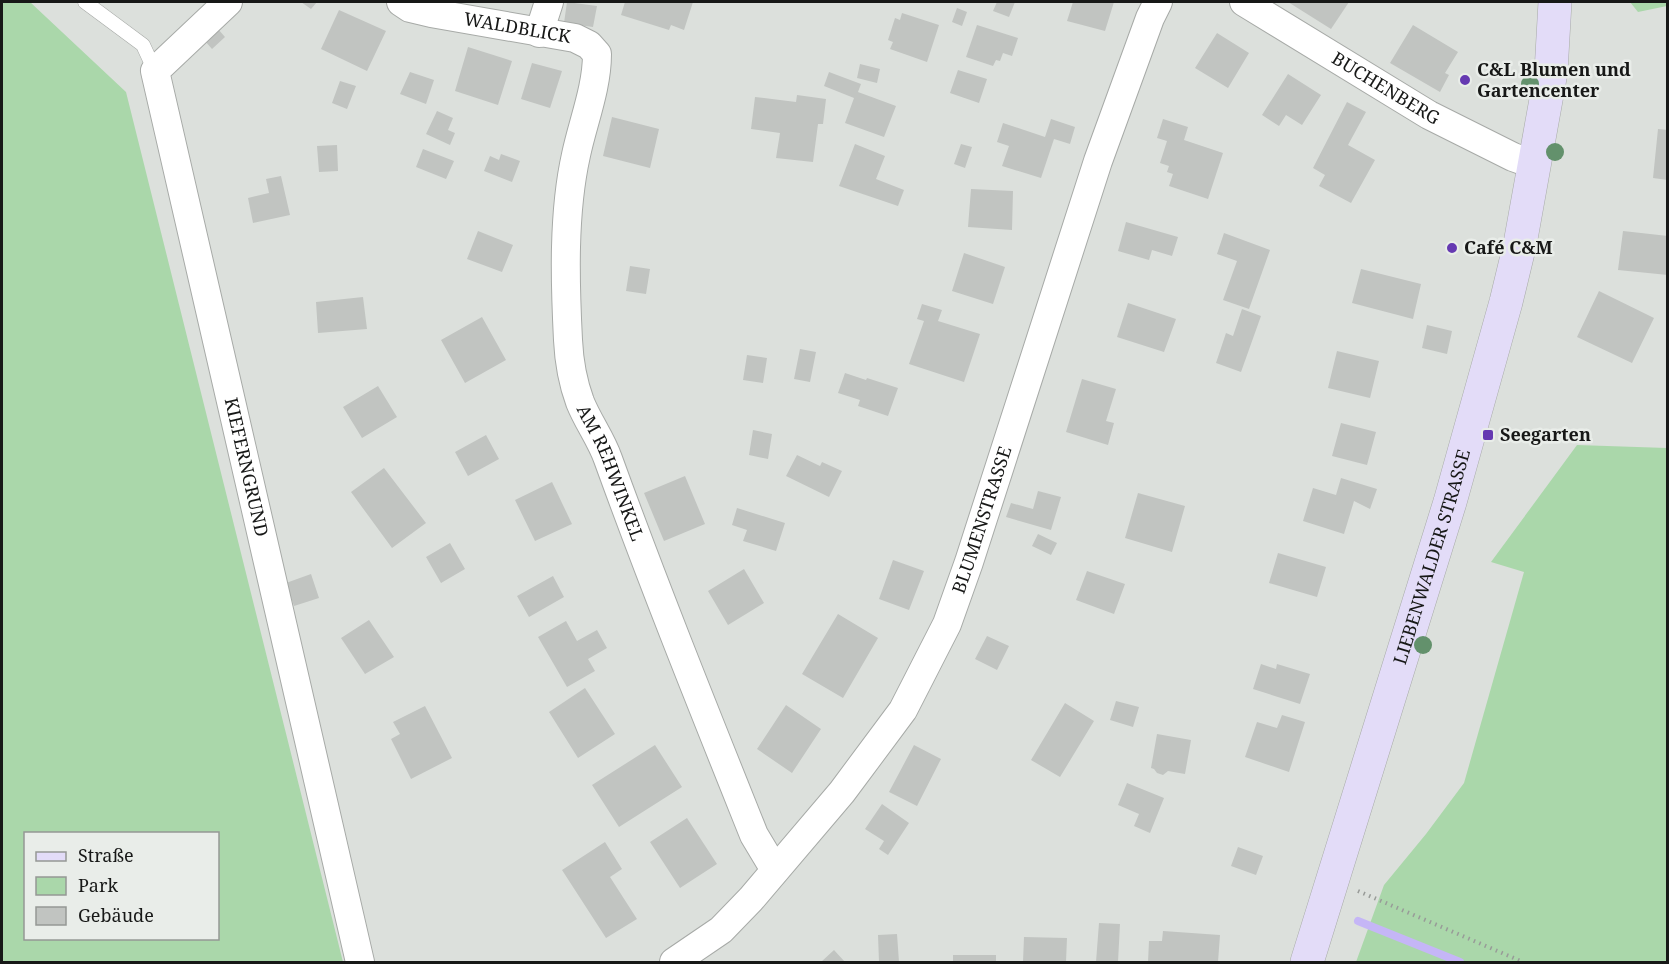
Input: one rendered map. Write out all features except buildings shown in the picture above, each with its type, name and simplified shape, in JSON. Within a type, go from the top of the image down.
[{"type":"main road","name":"LIEBENWALDER STRASSE","points":[[1306,963],[1336,900],[1472,424],[1520,244],[1551,72],[1555,2]]},
{"type":"street","points":[[155,71],[228,2]]},
{"type":"street","name":"WALDBLICK","points":[[400,2],[410,8],[431,13],[575,38],[589,45],[597,54]]},
{"type":"street","points":[[539,33],[549,2]]},
{"type":"street","name":"BLUMENSTRASSE","points":[[674,963],[721,930],[842,792],[903,710],[947,624],[1098,162],[1150,18],[1158,2]]},
{"type":"street","name":"BUCHENBERG","points":[[1244,2],[1429,115],[1513,157],[1535,165]]},
{"type":"street","name":"AM REHWINKEL","points":[[597,54],[597,71],[575,156],[570,193],[567,247],[568,342],[572,375],[580,403],[605,452],[644,558],[754,835],[775,870]]},
{"type":"street","name":"KIEFERNGRUND","points":[[155,71],[360,963]]},
{"type":"lane","name":"KIEFERNGRUND","points":[[85,2],[143,45],[155,71]]},
{"type":"path","points":[[1336,900],[1523,963]]},
{"type":"green space","points":[[2,2],[30,2],[126,92],[343,962],[2,962]]},
{"type":"green space","points":[[1630,2],[1667,2],[1667,6],[1638,12]]},
{"type":"green space","points":[[1577,445],[1667,448],[1667,962],[1356,962],[1384,885],[1464,783],[1524,572],[1491,562]]},
{"type":"waterway","points":[[1358,921],[1460,962]]},
{"type":"place","name":"C&L Blumen und Gartencenter","points":[[1465,80]]},
{"type":"place","name":"Café C&M","points":[[1452,248]]},
{"type":"place","name":"Seegarten","points":[[1488,435]]}]
